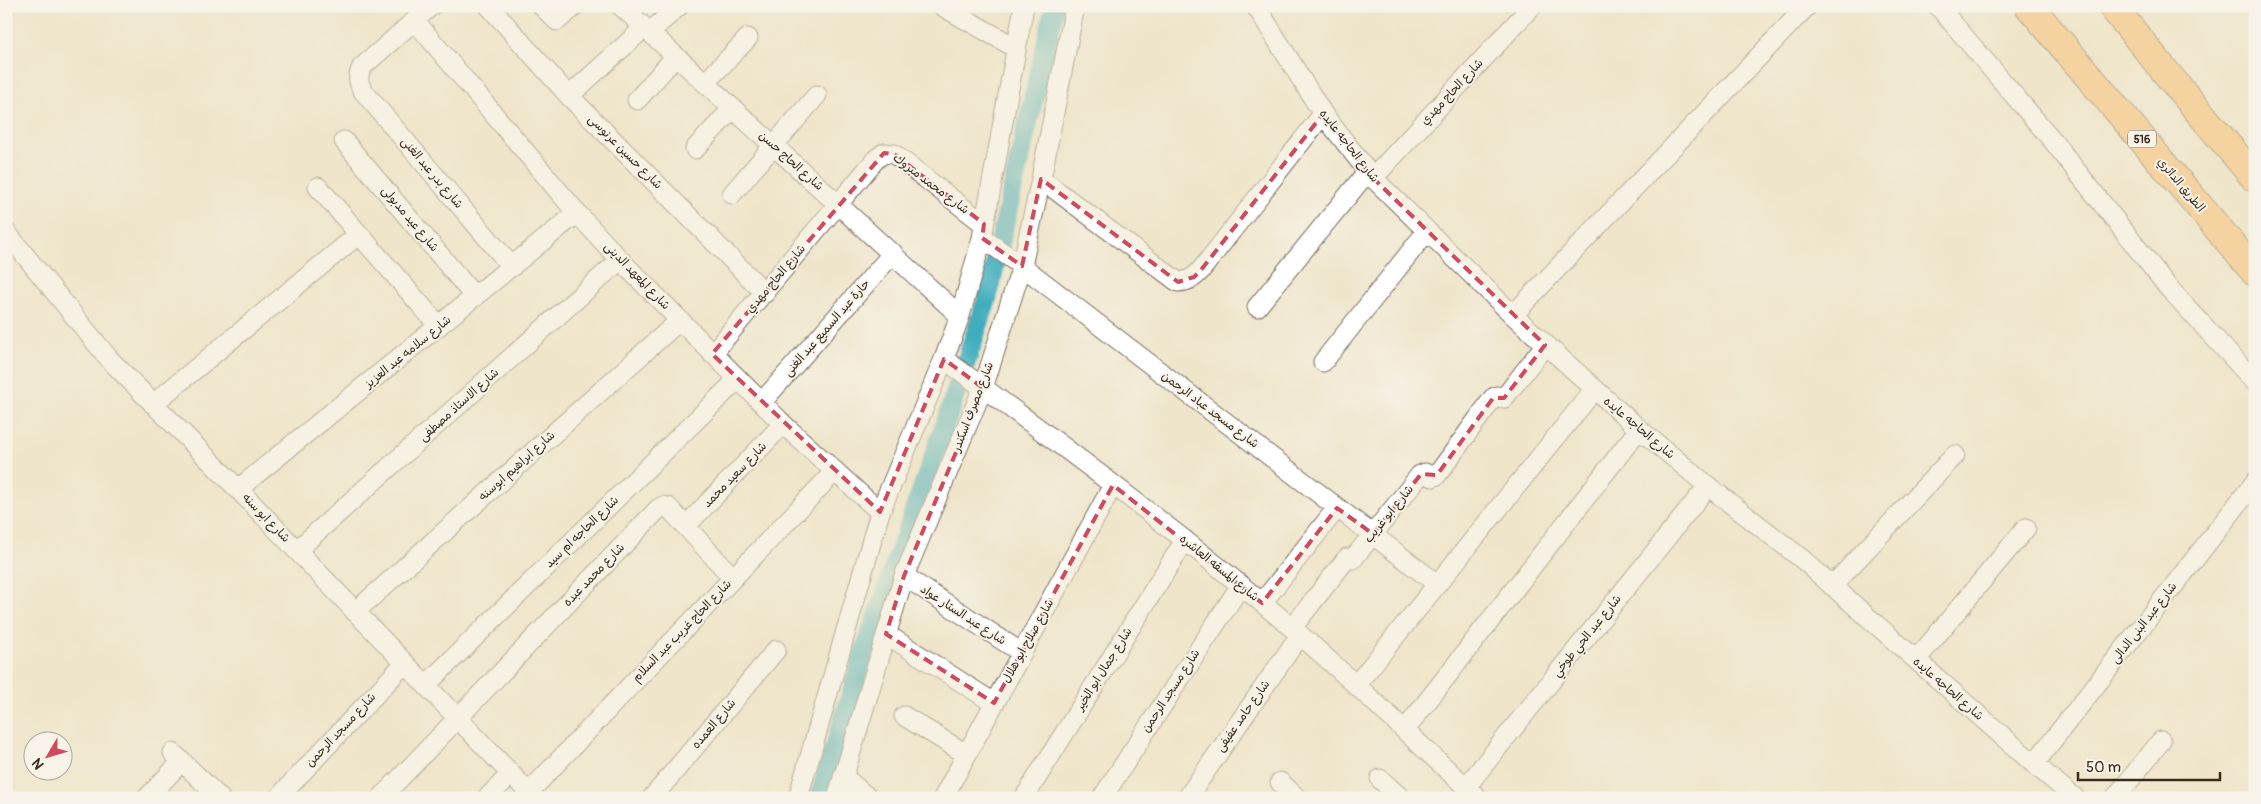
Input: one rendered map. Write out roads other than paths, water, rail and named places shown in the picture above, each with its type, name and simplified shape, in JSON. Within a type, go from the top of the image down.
[{"type":"highway","name":"الطريق الدائري","points":[[2029,6],[2255,272]]},
{"type":"highway","points":[[2112,6],[2168,76],[2255,178]]},
{"type":"street","points":[[415,21],[431,6]]},
{"type":"street","name":"شارع حسين عرنوسى","points":[[489,6],[569,96],[764,293]]},
{"type":"street","points":[[542,6],[557,21],[575,6]]},
{"type":"street","name":"شارع الحاج حسن","points":[[621,6],[960,316]]},
{"type":"street","points":[[569,96],[647,30],[679,6]]},
{"type":"street","points":[[942,6],[1016,48]]},
{"type":"street","points":[[798,798],[880,512],[960,316],[983,231],[1024,6]]},
{"type":"street","name":"شارع مصرف اسكندر","points":[[838,798],[904,576],[983,388],[1022,266],[1075,6]]},
{"type":"street","name":"شارع الحاجه عايده","points":[[1256,6],[1323,114],[1370,175],[1513,315],[1639,429],[1708,486],[1778,539],[2034,764],[2065,795]]},
{"type":"street","name":"شارع الحاج مهدي","points":[[1257,307],[1370,175],[1532,6]]},
{"type":"street","points":[[1513,315],[1807,6]]},
{"type":"street","points":[[1938,6],[2046,133],[2168,286],[2255,382]]},
{"type":"street","name":"شارع بدر عبد الغنى","points":[[415,21],[362,67],[358,75],[359,83],[363,91],[512,267]]},
{"type":"street","name":"شارع المعهد الدينى","points":[[415,21],[577,213],[620,260],[784,424],[880,512]]},
{"type":"street","points":[[705,83],[748,38]]},
{"type":"street","points":[[636,100],[676,56]]},
{"type":"street","points":[[732,194],[817,95]]},
{"type":"street","points":[[695,149],[733,108]]},
{"type":"street","points":[[1041,179],[1178,282],[1186,281],[1194,277],[1201,270],[1323,114]]},
{"type":"street","name":"شارع عيد مدبولى","points":[[344,141],[475,297]]},
{"type":"street","name":"شارع محمد مبروك","points":[[839,204],[879,155],[889,153],[894,154],[983,231]]},
{"type":"street","points":[[318,187],[440,326]]},
{"type":"street","name":"شارع الحاج مهدي","points":[[712,354],[839,204]]},
{"type":"street","name":"شارع سلامه عبد العزيز","points":[[238,490],[577,213]]},
{"type":"street","name":"شارع مسجد عباد الرحمن","points":[[983,231],[1022,266],[1437,584]]},
{"type":"street","points":[[1323,362],[1427,231]]},
{"type":"street","name":"شارع ابو سنه","points":[[6,232],[110,360],[297,550],[531,795]]},
{"type":"street","points":[[153,404],[359,234]]},
{"type":"street","name":"حارة عبد السميع عبد الغنى","points":[[762,402],[893,254]]},
{"type":"street","name":"شارع الاستاذ مصطفى","points":[[297,550],[620,260]]},
{"type":"street","name":"شارع ابراهيم ابوسنه","points":[[356,612],[679,321]]},
{"type":"street","name":"شارع ابو غريب","points":[[1296,632],[1347,558],[1353,559],[1422,473],[1427,473],[1433,477],[1437,476],[1493,398],[1497,396],[1504,398],[1545,345]]},
{"type":"street","name":"شارع المسقه العاشره","points":[[944,359],[1113,485],[1241,585],[1356,685],[1473,794]]},
{"type":"street","name":"شارع الحاجه ام سيد","points":[[426,685],[738,379]]},
{"type":"street","points":[[1356,685],[1594,390]]},
{"type":"street","name":"شارع سعيد محمد","points":[[686,526],[784,424]]},
{"type":"street","points":[[1404,730],[1639,429]]},
{"type":"street","points":[[1832,586],[1955,455]]},
{"type":"street","name":"شارع الحاج غريب عبد السلام","points":[[531,795],[835,471]]},
{"type":"street","name":"شارع عبد البنى الدالى","points":[[2034,764],[2255,482]]},
{"type":"street","name":"شارع صلاح ابو هلال","points":[[942,798],[1113,485]]},
{"type":"street","name":"شارع عبد الحي طوخي","points":[[1473,794],[1708,486]]},
{"type":"street","name":"شارع محمد عبده","points":[[456,717],[663,506],[668,507],[733,578]]},
{"type":"street","points":[[1262,603],[1338,508]]},
{"type":"street","points":[[1916,660],[2026,528]]},
{"type":"street","name":"شارع جمال ابو الخير","points":[[1024,798],[1184,540]]},
{"type":"street","name":"شارع عبد الستار عواد","points":[[904,576],[1022,653]]},
{"type":"street","name":"شارع مسجد الرحمن","points":[[1102,798],[1241,585]]},
{"type":"street","name":"شارع حامد عفيفى","points":[[1187,798],[1296,632]]},
{"type":"street","points":[[886,634],[994,703]]},
{"type":"street","name":"شارع العمده","points":[[652,798],[776,650]]},
{"type":"street","name":"شارع مسجد الرحمن","points":[[284,795],[405,663]]},
{"type":"street","points":[[904,716],[966,754]]},
{"type":"street","points":[[380,798],[456,717]]},
{"type":"street","points":[[2115,798],[2161,742]]},
{"type":"street","points":[[147,798],[177,757],[220,798]]},
{"type":"street","points":[[488,798],[512,774]]},
{"type":"street","points":[[843,776],[868,798]]},
{"type":"street","points":[[1380,779],[1401,798]]},
{"type":"street","points":[[1280,782],[1298,798]]},
{"type":"waterway","points":[[819,798],[865,650],[987,299],[1055,6]]}]
